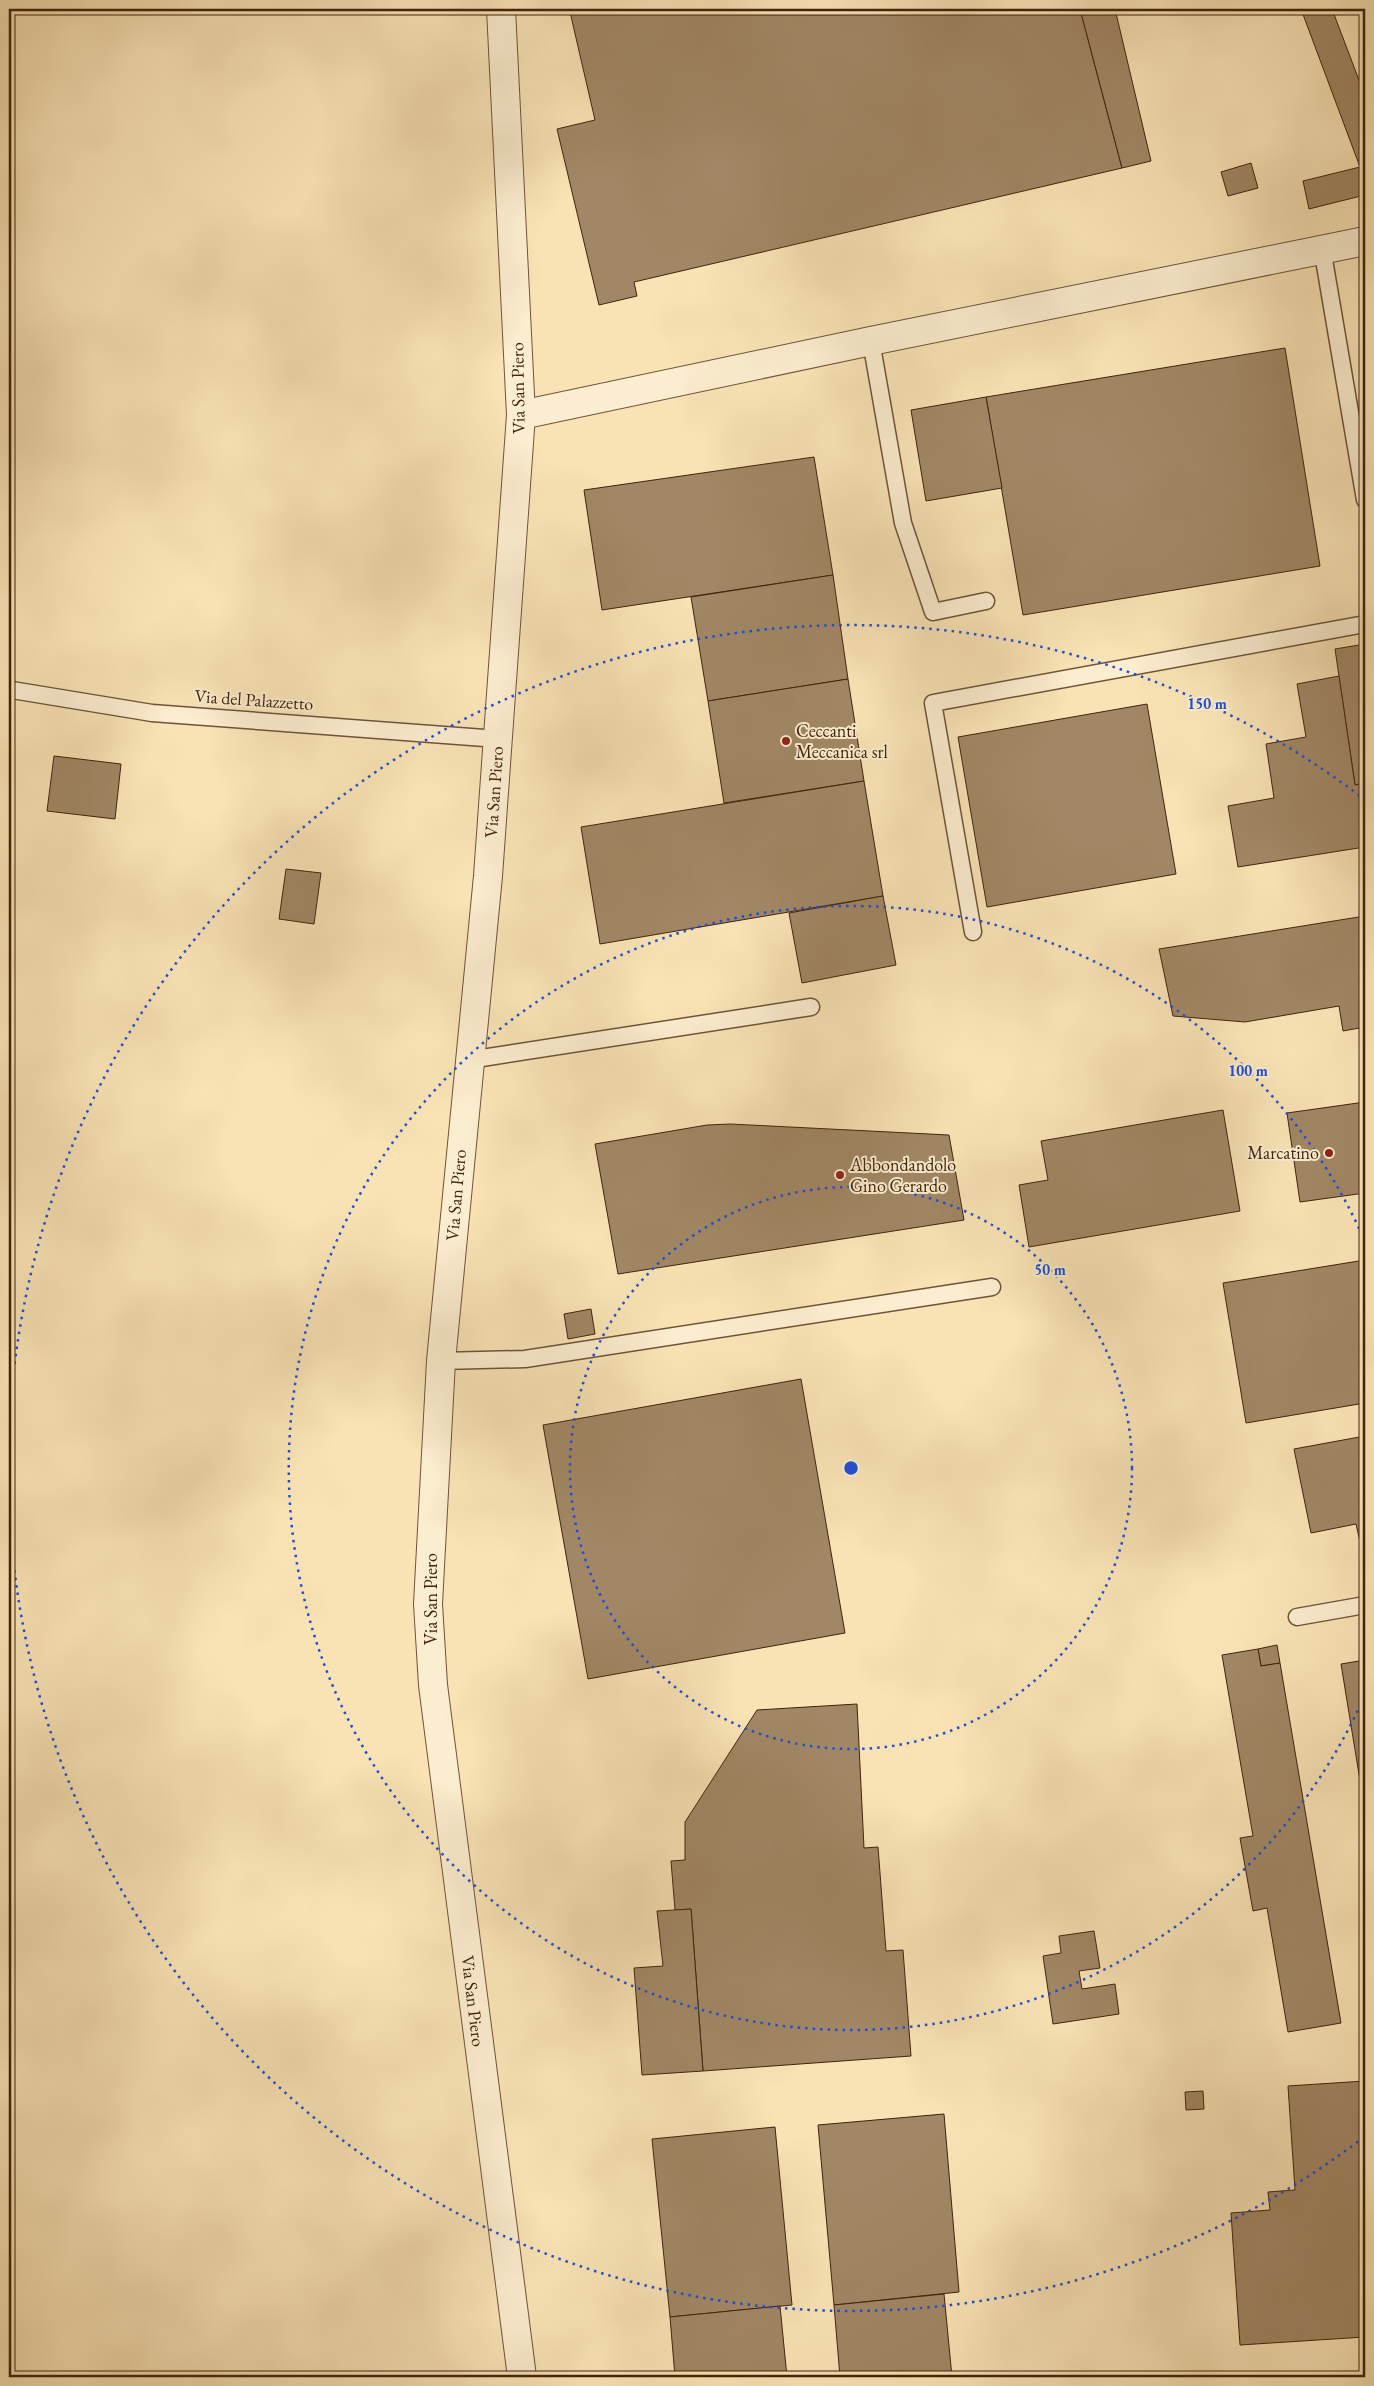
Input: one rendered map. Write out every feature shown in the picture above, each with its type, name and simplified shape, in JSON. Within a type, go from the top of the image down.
[{"type":"street","name":"Via San Piero","points":[[501,9],[521,415],[487,886],[441,1361],[428,1604],[433,1685],[522,2377]]},
{"type":"street","points":[[521,415],[1322,248],[1365,241]]},
{"type":"lane","points":[[1322,248],[1365,500]]},
{"type":"lane","points":[[872,341],[903,523],[933,612],[986,601]]},
{"type":"lane","points":[[973,932],[933,703],[1365,624]]},
{"type":"lane","name":"Via del Palazzetto","points":[[9,688],[152,713],[498,739]]},
{"type":"lane","points":[[469,1060],[811,1007]]},
{"type":"lane","points":[[441,1361],[525,1360],[992,1287]]},
{"type":"lane","points":[[1297,1618],[1365,1605]]},
{"type":"building","points":[[582,9],[1080,9],[1122,168],[634,282],[637,296],[599,305],[557,129],[595,120],[570,12]]},
{"type":"building","points":[[1080,9],[1115,9],[1151,161],[1122,168]]},
{"type":"building","points":[[1301,9],[1332,9],[1365,96],[1365,195],[1309,209],[1303,181],[1360,167]]},
{"type":"building","points":[[1251,163],[1258,188],[1228,196],[1221,172]]},
{"type":"building","points":[[1285,348],[1320,566],[1023,615],[986,397]]},
{"type":"building","points":[[986,397],[1002,488],[926,501],[911,410]]},
{"type":"building","points":[[814,457],[833,575],[602,610],[584,490]]},
{"type":"building","points":[[833,575],[848,679],[708,701],[691,597]]},
{"type":"building","points":[[1365,644],[1365,783],[1355,785],[1335,649]]},
{"type":"building","points":[[1339,676],[1355,785],[1365,783],[1365,847],[1238,867],[1228,806],[1274,798],[1266,744],[1306,737],[1297,684]]},
{"type":"building","name":"Ceccanti Meccanica srl","points":[[848,679],[864,781],[724,803],[708,701]]},
{"type":"building","points":[[1147,704],[1176,874],[987,907],[958,737]]},
{"type":"building","points":[[54,756],[121,764],[115,819],[47,811]]},
{"type":"building","points":[[864,781],[883,896],[600,944],[581,827]]},
{"type":"building","points":[[286,869],[321,873],[314,924],[279,919]]},
{"type":"building","points":[[883,896],[896,965],[802,983],[789,913]]},
{"type":"building","points":[[1365,916],[1365,1027],[1343,1031],[1339,1006],[1245,1022],[1173,1016],[1159,949]]},
{"type":"building","name":"Marcatino","points":[[1365,1102],[1365,1193],[1300,1202],[1287,1113]]},
{"type":"building","points":[[1223,1110],[1240,1211],[1029,1247],[1019,1185],[1048,1180],[1041,1141]]},
{"type":"building","points":[[730,1124],[949,1135],[964,1220],[618,1274],[595,1144],[707,1125]]},
{"type":"building","points":[[1365,1260],[1365,1403],[1246,1423],[1223,1283]]},
{"type":"building","points":[[591,1309],[595,1334],[568,1339],[564,1314]]},
{"type":"building","points":[[801,1379],[845,1633],[588,1679],[543,1425]]},
{"type":"building","points":[[1365,1436],[1365,1545],[1361,1546],[1356,1524],[1311,1533],[1294,1449]]},
{"type":"building","points":[[1277,1645],[1280,1663],[1261,1666],[1258,1649]]},
{"type":"building","points":[[1258,1649],[1261,1666],[1280,1663],[1341,2023],[1288,2032],[1267,1908],[1253,1911],[1240,1838],[1253,1836],[1222,1655]]},
{"type":"building","points":[[1365,1660],[1365,1811],[1341,1664]]},
{"type":"building","points":[[857,1704],[864,1848],[878,1847],[886,1951],[903,1950],[911,2056],[703,2071],[691,1909],[675,1910],[671,1861],[685,1860],[685,1822],[757,1710]]},
{"type":"building","points":[[691,1909],[703,2071],[642,2075],[634,1968],[663,1966],[657,1911]]},
{"type":"building","points":[[1094,1931],[1100,1968],[1079,1971],[1082,1989],[1115,1984],[1119,2014],[1053,2024],[1043,1956],[1061,1953],[1059,1936]]},
{"type":"building","points":[[1365,2081],[1365,2337],[1240,2345],[1231,2213],[1270,2210],[1268,2192],[1295,2190],[1288,2086]]},
{"type":"building","points":[[1203,2091],[1204,2109],[1186,2110],[1185,2092]]},
{"type":"building","points":[[944,2114],[959,2292],[834,2305],[818,2125]]},
{"type":"building","points":[[775,2127],[792,2305],[670,2317],[652,2139]]},
{"type":"building","points":[[944,2294],[952,2377],[840,2377],[834,2305]]},
{"type":"building","points":[[780,2306],[787,2377],[675,2377],[670,2317]]},
{"type":"place","name":"Ceccanti Meccanica srl","points":[[786,741]]},
{"type":"place","name":"Marcatino","points":[[1329,1153]]},
{"type":"place","name":"Abbondandolo Gino Gerardo","points":[[840,1175]]}]
